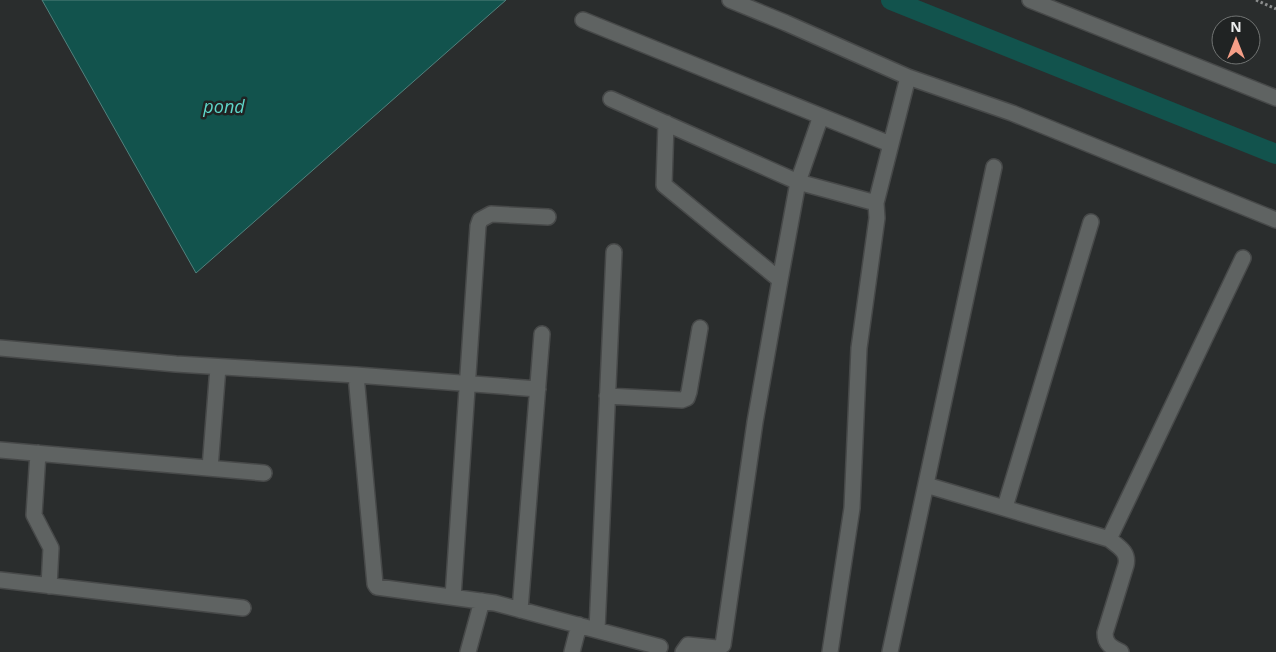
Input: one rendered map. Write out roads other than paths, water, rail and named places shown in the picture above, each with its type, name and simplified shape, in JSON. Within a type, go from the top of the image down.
[{"type":"street","points":[[730,0],[908,77],[1012,113],[1276,220]]},
{"type":"street","points":[[1030,0],[1276,98]]},
{"type":"street","points":[[583,20],[890,144]]},
{"type":"street","points":[[830,652],[852,508],[860,348],[876,218],[876,203],[908,77]]},
{"type":"street","points":[[611,99],[798,182],[876,203]]},
{"type":"street","points":[[683,652],[690,645],[716,648],[723,644],[755,422],[798,182],[821,116]]},
{"type":"street","points":[[666,123],[664,185],[780,280]]},
{"type":"street","points":[[890,652],[994,167]]},
{"type":"street","points":[[453,597],[478,226],[480,220],[491,214],[548,217]]},
{"type":"street","points":[[1005,507],[1091,222]]},
{"type":"street","points":[[596,630],[614,252]]},
{"type":"street","points":[[1109,539],[1243,258]]},
{"type":"street","points":[[607,396],[682,400],[687,398],[700,328]]},
{"type":"street","points":[[520,610],[542,334]]},
{"type":"street","points":[[0,348],[218,367],[538,389]]},
{"type":"street","points":[[210,468],[218,367]]},
{"type":"street","points":[[356,375],[375,584],[377,587],[482,601],[660,647]]},
{"type":"street","points":[[0,450],[264,473]]},
{"type":"street","points":[[38,453],[34,515],[51,548],[49,586]]},
{"type":"street","points":[[926,485],[1109,539],[1124,551],[1127,556],[1126,565],[1106,633],[1106,641],[1109,645],[1121,652]]},
{"type":"street","points":[[0,580],[243,608]]},
{"type":"street","points":[[468,652],[482,601]]},
{"type":"street","points":[[572,652],[579,626]]},
{"type":"water","name":"pond","points":[[42,0],[506,0],[196,273]]},
{"type":"waterway","points":[[891,0],[1276,154]]}]
